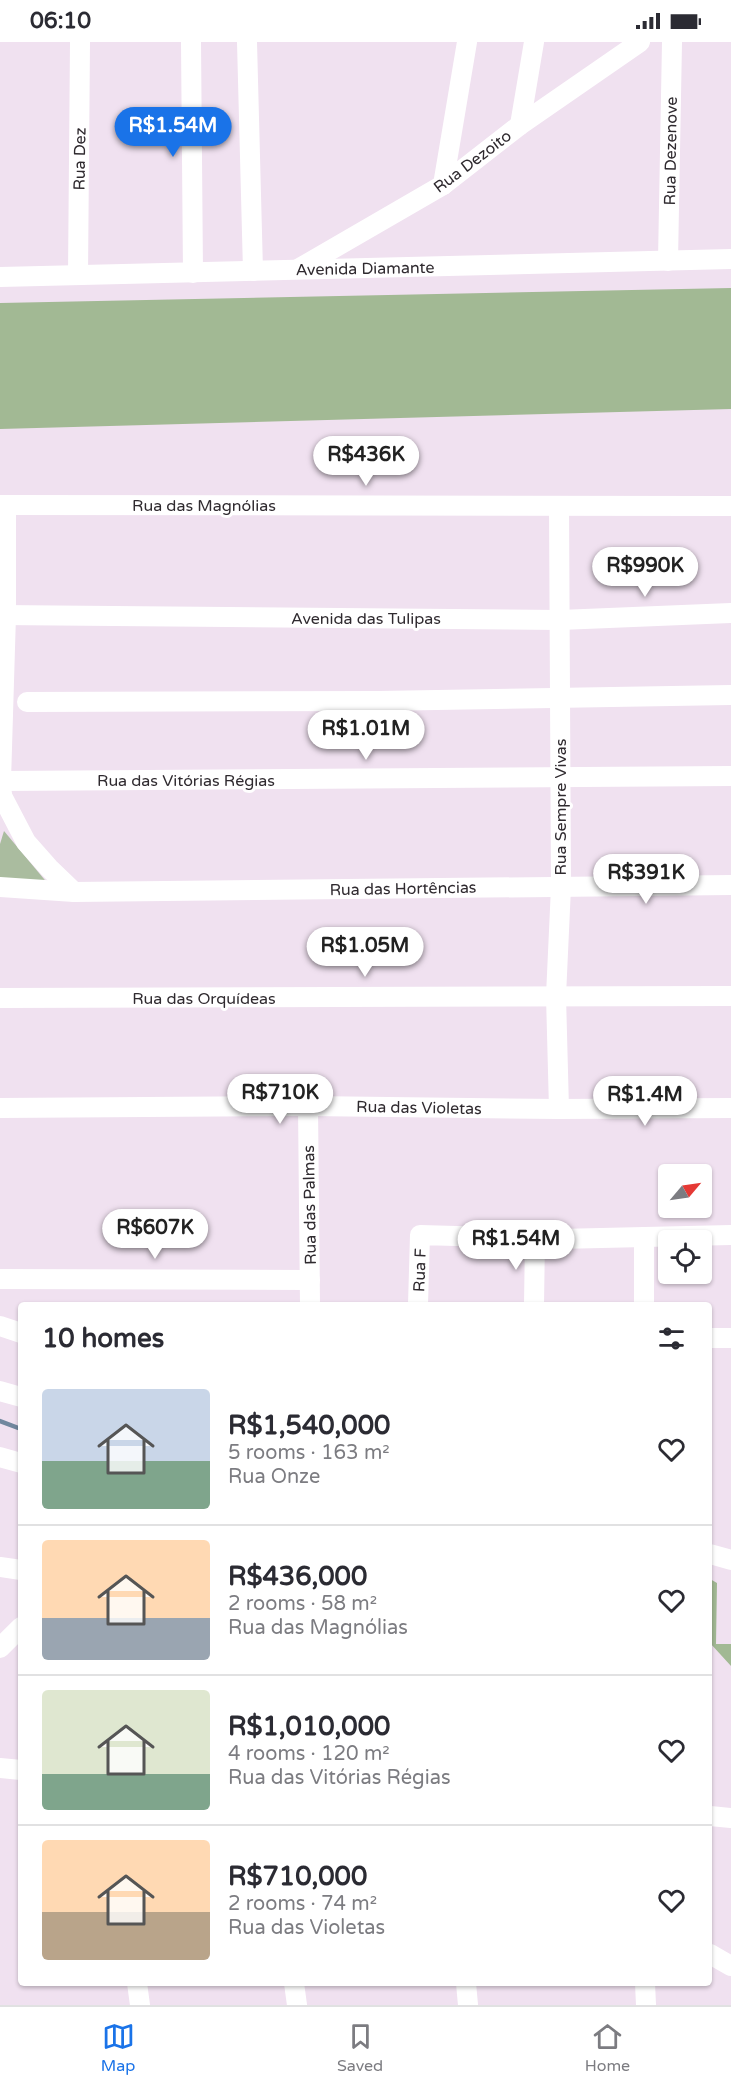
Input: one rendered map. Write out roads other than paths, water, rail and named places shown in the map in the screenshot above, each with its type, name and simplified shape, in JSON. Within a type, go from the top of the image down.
[{"type":"street","name":"Rua Dez","points":[[78,275],[81,42]]},
{"type":"street","points":[[191,42],[193,273]]},
{"type":"street","points":[[247,42],[254,271]]},
{"type":"street","points":[[443,185],[467,42]]},
{"type":"street","points":[[520,125],[534,42]]},
{"type":"street","name":"Rua Dezoito","points":[[297,270],[443,185],[520,125],[640,42]]},
{"type":"street","name":"Rua Dezenove","points":[[668,261],[672,42]]},
{"type":"street","name":"Avenida Diamante","points":[[0,277],[731,259]]},
{"type":"street","points":[[3,505],[1,794],[26,843],[74,891]]},
{"type":"street","name":"Rua das Magnólias","points":[[3,505],[731,506]]},
{"type":"street","name":"Rua Sempre Vivas","points":[[559,506],[561,887],[556,996],[560,1109]]},
{"type":"street","name":"Avenida das Tulipas","points":[[3,615],[560,620],[731,613]]},
{"type":"street","points":[[27,702],[348,701],[731,695]]},
{"type":"street","name":"Rua das Vitórias Régias","points":[[1,794],[560,778],[731,777]]},
{"type":"street","name":"Rua das Hortências","points":[[0,887],[74,891],[731,885]]},
{"type":"street","name":"Rua das Orquídeas","points":[[0,998],[731,996]]},
{"type":"street","name":"Rua das Violetas","points":[[0,1108],[308,1106],[560,1109],[731,1108]]},
{"type":"street","name":"Rua das Palmas","points":[[308,1106],[310,1302]]},
{"type":"street","name":"Rua F","points":[[418,1302],[420,1235],[535,1238]]},
{"type":"street","points":[[534,1302],[535,1238],[731,1235]]},
{"type":"street","points":[[644,1237],[644,1302]]},
{"type":"street","points":[[0,1279],[309,1280]]},
{"type":"street","points":[[0,1326],[18,1332]]},
{"type":"street","points":[[712,1338],[731,1338]]},
{"type":"street","points":[[0,1391],[18,1396]]},
{"type":"street","points":[[0,1457],[18,1461]]},
{"type":"street","points":[[712,1555],[731,1560]]},
{"type":"street","points":[[0,1567],[18,1570]]},
{"type":"street","points":[[0,1648],[18,1630]]},
{"type":"street","points":[[0,1768],[18,1770]]},
{"type":"street","points":[[712,1816],[731,1818]]},
{"type":"street","points":[[712,1955],[731,1966]]},
{"type":"street","points":[[137,1986],[140,2005]]},
{"type":"street","points":[[294,1986],[297,2005]]},
{"type":"street","points":[[466,1986],[468,2005]]},
{"type":"street","points":[[645,1986],[646,2005]]},
{"type":"waterway","points":[[0,1421],[18,1428]]}]
